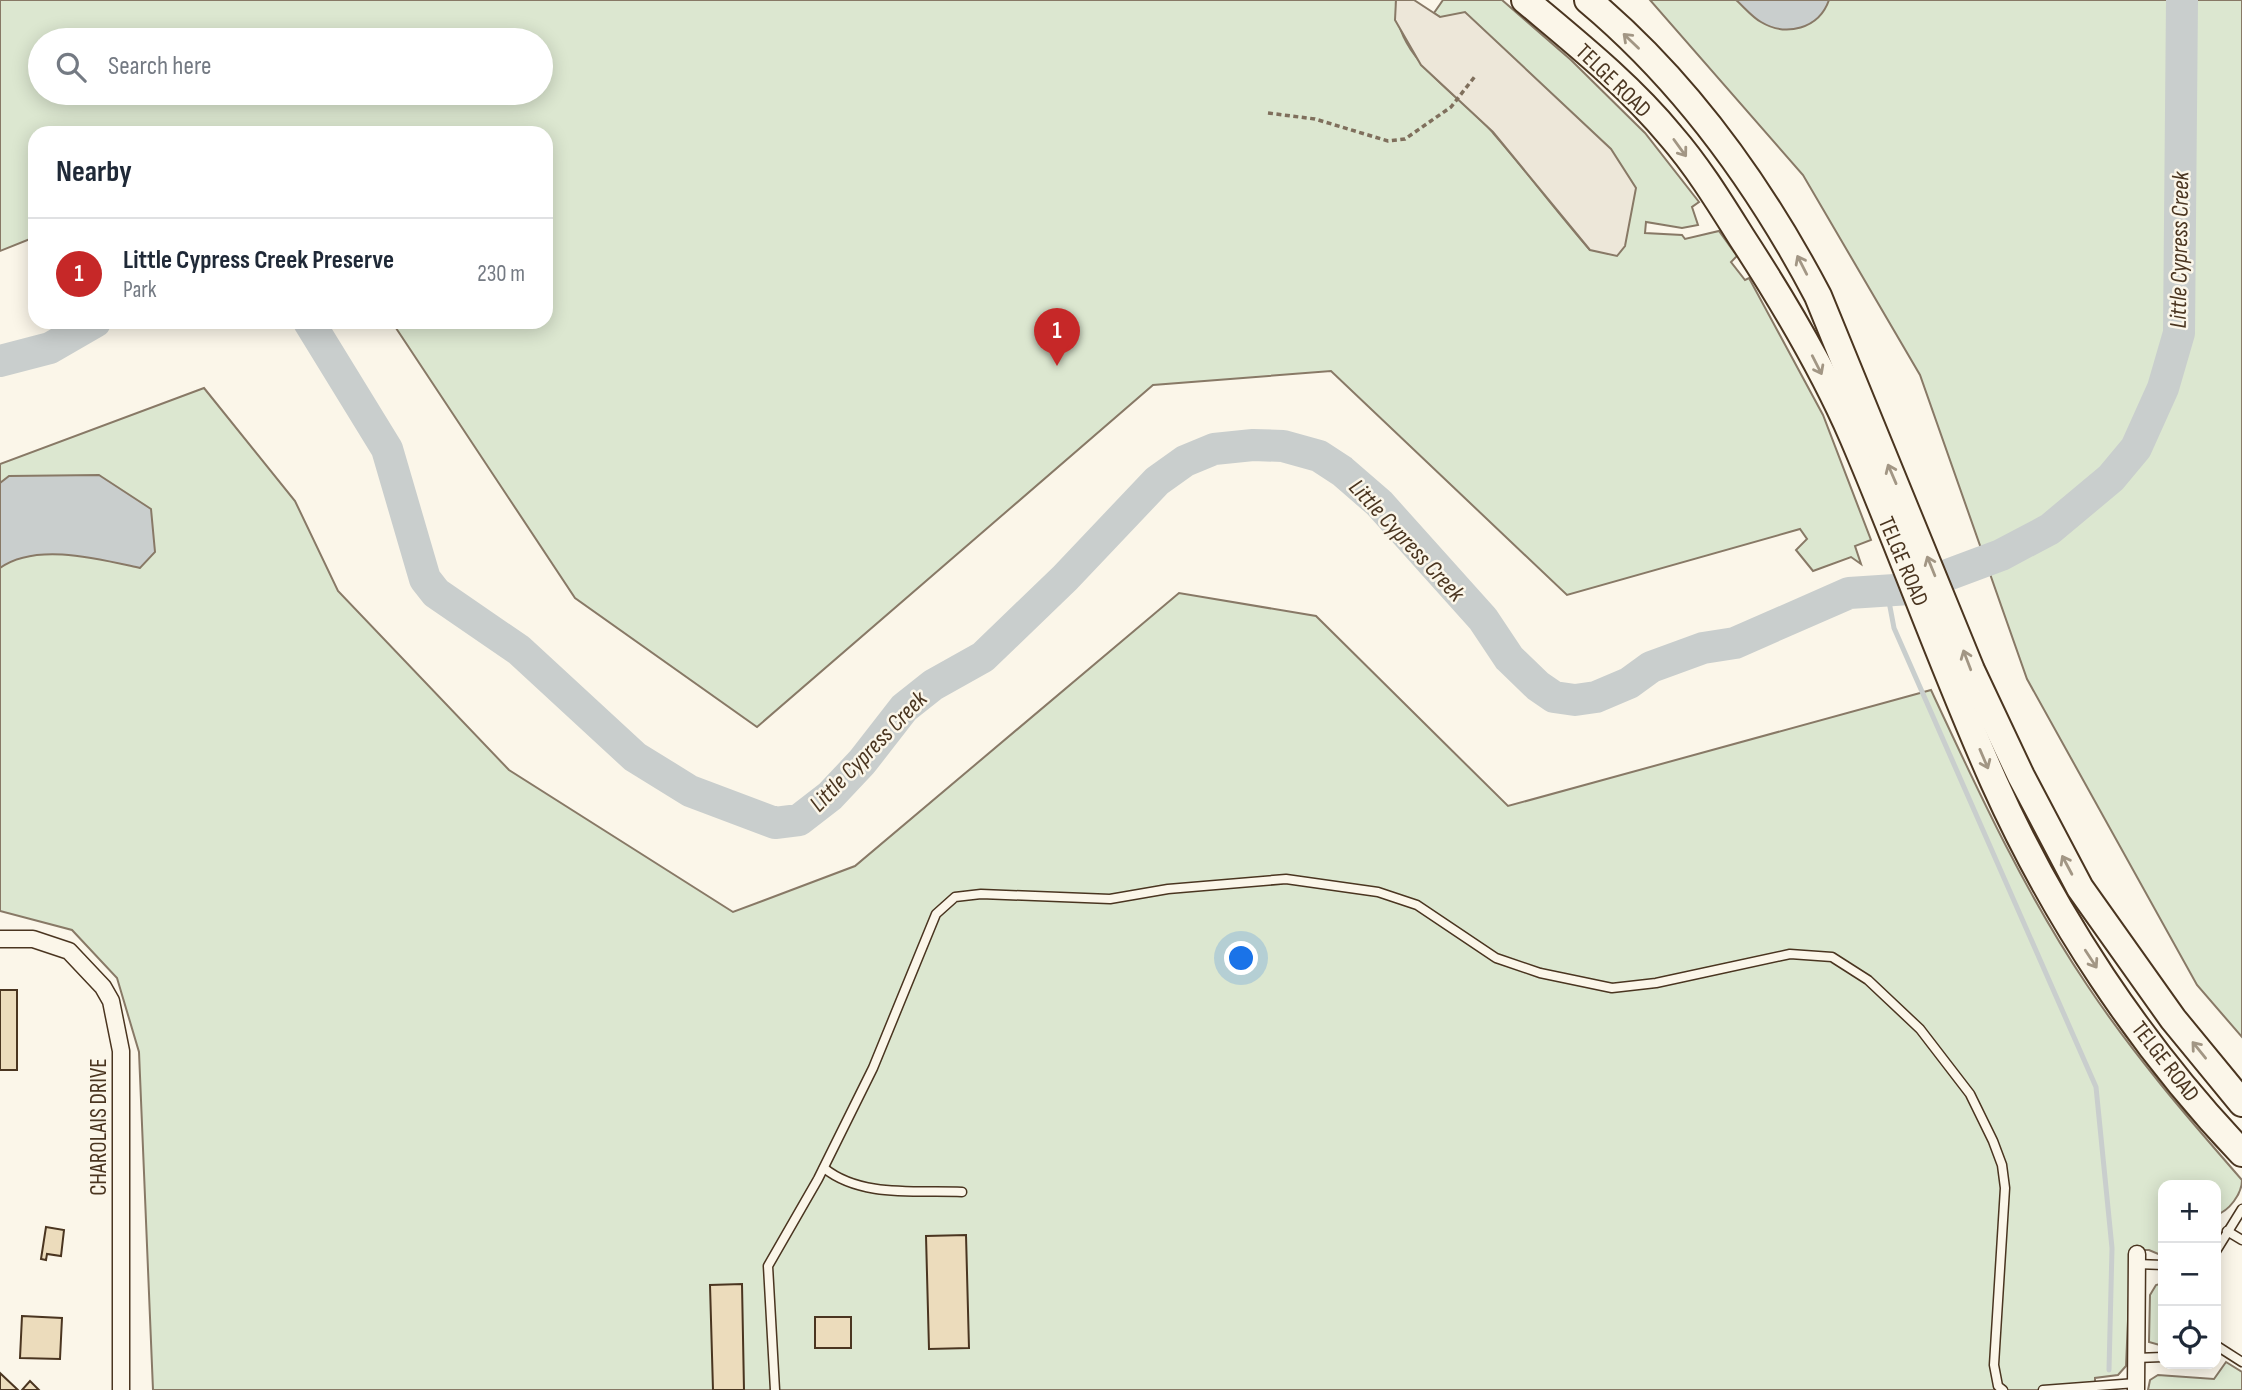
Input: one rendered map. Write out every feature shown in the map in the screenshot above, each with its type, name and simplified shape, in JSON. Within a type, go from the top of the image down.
[{"type":"main road","name":"TELGE ROAD","points":[[1525,0],[1593,58],[1671,135],[1718,200],[1810,352],[1908,541]]},
{"type":"main road","name":"TELGE ROAD","points":[[1588,0],[1669,78],[1712,126],[1787,237],[1818,296],[1932,600],[1995,785],[2090,958],[2141,1031],[2242,1153]]},
{"type":"main road","name":"TELGE ROAD","points":[[1932,600],[1977,682],[2080,888],[2173,1019],[2242,1102]]},
{"type":"street","name":"CHAROLAIS DRIVE","points":[[0,939],[33,939],[69,951],[103,987],[111,1001],[121,1051],[121,1390]]},
{"type":"street","points":[[2136,1387],[2137,1259]]},
{"type":"lane","points":[[775,1390],[768,1266],[824,1168],[873,1068],[936,914],[956,897],[999,894],[1110,900],[1168,889],[1286,878],[1378,891],[1417,905],[1496,958],[1540,973],[1612,988],[1656,983],[1790,954],[1832,957],[1868,980],[1920,1029],[1970,1094],[2002,1165],[2005,1188],[1994,1365],[1998,1386],[2003,1390]]},
{"type":"lane","points":[[824,1168],[838,1179],[873,1189],[962,1192]]},
{"type":"lane","points":[[2220,1243],[2242,1209]]},
{"type":"lane","points":[[2227,1231],[2242,1240]]},
{"type":"lane","points":[[2137,1259],[2158,1264]]},
{"type":"lane","points":[[2221,1349],[2242,1362]]},
{"type":"lane","points":[[2136,1358],[2158,1357]]},
{"type":"lane","points":[[2043,1390],[2136,1387]]},
{"type":"path","points":[[1268,114],[1315,119],[1388,141],[1405,139],[1451,107],[1476,75]]},
{"type":"green space","points":[[0,0],[1396,0],[1398,21],[1405,40],[1417,58],[1494,134],[1590,250],[1440,17],[1434,13],[1443,0],[1502,0],[1571,60],[1645,133],[1699,202],[1692,207],[1698,225],[1682,228],[1646,222],[1645,233],[1682,235],[1685,239],[1719,231],[1737,256],[1731,262],[1745,280],[1749,278],[1823,415],[1871,540],[1855,546],[1861,564],[1851,557],[1813,571],[1796,550],[1807,539],[1800,529],[1567,595],[1331,371],[1153,385],[757,727],[575,598],[397,329],[553,329],[553,126],[28,126],[28,240],[0,251]]},
{"type":"green space","points":[[1650,0],[2242,0],[2242,1037],[2197,985],[2027,679],[1920,375],[1803,175]]},
{"type":"green space","points":[[204,388],[295,501],[338,591],[509,770],[733,912],[855,866],[1179,593],[1316,616],[1508,806],[1931,690],[2003,841],[2064,950],[2142,1060],[2242,1180],[2240,1191],[2230,1206],[2221,1213],[2221,1180],[2158,1180],[2158,1254],[2149,1250],[2131,1250],[2126,1366],[2118,1375],[2095,1378],[2095,1390],[153,1390],[139,1052],[117,978],[72,930],[0,911],[0,464]]},
{"type":"green space","points":[[2156,1285],[2158,1345],[2149,1342],[2150,1295]]},
{"type":"green space","points":[[2226,1362],[2242,1372],[2242,1390],[2148,1390],[2150,1380],[2158,1375],[2214,1379]]},
{"type":"shaded area","points":[[1396,0],[1414,0],[1440,17],[1465,12],[1611,149],[1636,188],[1625,246],[1617,256],[1590,250],[1493,132],[1421,65],[1395,20]]},
{"type":"shaded area","points":[[1736,0],[1829,0],[1818,18],[1810,24],[1801,28],[1781,29],[1761,22]]},
{"type":"shaded area","points":[[99,475],[151,509],[155,552],[140,568],[87,557],[49,554],[15,560],[0,568],[0,483],[9,476]]},
{"type":"building","points":[[0,990],[17,990],[17,1070],[0,1070]]},
{"type":"building","points":[[46,1227],[64,1230],[61,1256],[47,1254],[46,1260],[41,1259]]},
{"type":"building","points":[[966,1235],[969,1348],[929,1349],[926,1236]]},
{"type":"building","points":[[742,1284],[744,1390],[713,1390],[710,1285]]},
{"type":"building","points":[[22,1316],[62,1318],[60,1359],[20,1358]]},
{"type":"building","points":[[815,1317],[851,1317],[851,1348],[815,1348]]},
{"type":"building","points":[[0,1373],[18,1390],[0,1390]]},
{"type":"building","points":[[30,1381],[39,1390],[22,1390]]},
{"type":"waterway","name":"Little Cypress Creek","points":[[313,329],[387,449],[425,579],[436,593],[519,650],[635,757],[690,791],[775,823],[799,820],[830,796],[862,762],[904,708],[933,685],[983,657],[1065,578],[1157,481],[1185,461],[1214,449],[1253,445],[1283,446],[1319,456],[1342,471],[1379,503],[1483,619],[1509,658],[1538,686],[1554,697],[1575,700],[1596,697],[1629,683],[1651,667],[1703,648],[1735,643],[1849,593],[1910,589],[2001,555],[2050,529],[2111,478],[2136,448],[2163,388],[2179,333],[2182,0]]},
{"type":"waterway","name":"Little Cypress Creek","points":[[0,361],[50,348],[83,329]]},
{"type":"waterway","points":[[1887,591],[1894,628],[2096,1087],[2112,1248],[2109,1370]]},
{"type":"place","name":"Little Cypress Creek Preserve","points":[[1057,366]]}]
